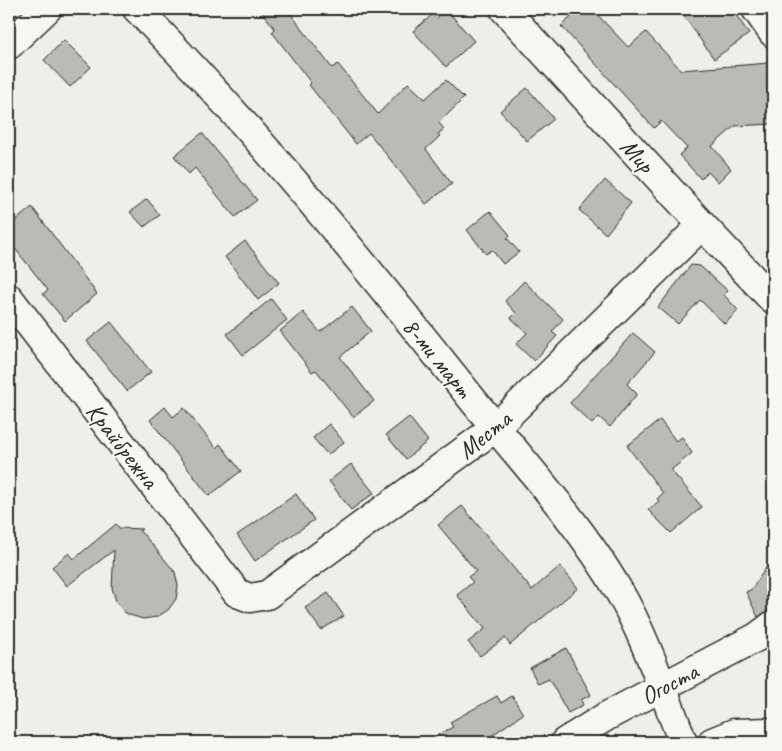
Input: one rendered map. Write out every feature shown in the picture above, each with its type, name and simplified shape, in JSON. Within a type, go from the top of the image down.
[{"type":"street","points":[[9,45],[47,9]]},
{"type":"street","name":"8-ми март","points":[[138,9],[184,56],[327,220],[576,525],[621,594],[647,648],[683,742]]},
{"type":"street","name":"Мир","points":[[504,9],[773,300]]},
{"type":"street","points":[[756,9],[773,33]]},
{"type":"street","name":"Места","points":[[236,593],[250,598],[267,595],[495,428],[702,225]]},
{"type":"street","name":"Крайбрежна","points":[[9,298],[236,593]]},
{"type":"street","name":"Огоста","points":[[565,742],[661,686],[757,637],[773,625]]},
{"type":"street","points":[[712,742],[734,733],[773,732]]},
{"type":"building","points":[[260,9],[287,9],[332,68],[338,64],[378,114],[408,83],[425,99],[446,80],[464,98],[439,123],[444,129],[438,134],[440,136],[426,149],[452,184],[426,204],[369,133],[356,144],[309,85],[311,83],[272,32],[275,29]]},
{"type":"building","points":[[446,9],[474,41],[446,67],[413,31],[433,14],[437,18]]},
{"type":"building","points":[[580,9],[592,9],[628,47],[646,32],[681,70],[769,63],[771,79],[773,79],[773,124],[735,126],[712,146],[731,169],[718,182],[708,172],[701,179],[679,155],[687,148],[661,121],[654,128],[561,26]]},
{"type":"building","points":[[679,9],[732,9],[749,34],[714,59]]},
{"type":"building","points":[[64,40],[91,67],[70,87],[44,60]]},
{"type":"building","points":[[527,88],[554,119],[527,141],[500,111]]},
{"type":"building","points":[[202,133],[257,200],[235,217],[195,168],[189,174],[174,156]]},
{"type":"building","points":[[605,180],[631,203],[606,234],[579,210]]},
{"type":"building","points":[[147,199],[160,215],[144,227],[130,212]]},
{"type":"building","points":[[32,207],[97,294],[65,321],[43,294],[48,290],[9,241],[9,226]]},
{"type":"building","points":[[490,211],[510,235],[507,238],[519,252],[503,264],[492,250],[486,254],[467,230]]},
{"type":"building","points":[[245,241],[279,283],[258,300],[225,257]]},
{"type":"building","points":[[691,265],[700,266],[728,291],[724,295],[738,310],[725,324],[700,300],[678,324],[658,307]]},
{"type":"building","points":[[524,281],[563,319],[552,332],[557,336],[534,361],[516,344],[527,333],[511,318],[516,313],[505,301]]},
{"type":"building","points":[[271,299],[287,320],[243,355],[227,334]]},
{"type":"building","points":[[352,307],[371,331],[340,357],[374,401],[353,417],[316,370],[312,372],[280,331],[303,312],[320,332]]},
{"type":"building","points":[[111,322],[151,372],[127,391],[87,341]]},
{"type":"building","points":[[633,333],[655,352],[627,384],[637,394],[610,427],[599,417],[592,424],[570,403]]},
{"type":"building","points":[[165,407],[173,417],[184,408],[216,448],[220,444],[241,471],[209,496],[150,420]]},
{"type":"building","points":[[409,417],[428,441],[406,459],[386,435]]},
{"type":"building","points":[[660,420],[676,441],[682,437],[692,453],[671,470],[702,507],[671,533],[648,510],[659,501],[657,499],[663,493],[627,446]]},
{"type":"building","points":[[329,424],[344,442],[328,455],[313,438]]},
{"type":"building","points":[[351,464],[374,493],[351,510],[329,481]]},
{"type":"building","points":[[296,494],[314,520],[255,561],[237,535]]},
{"type":"building","points":[[462,506],[532,590],[560,566],[578,588],[510,645],[505,638],[480,656],[468,642],[485,629],[457,595],[473,582],[468,577],[476,571],[438,525]]},
{"type":"building","points":[[116,524],[119,528],[142,529],[139,531],[175,572],[178,586],[176,599],[168,610],[157,617],[143,619],[130,615],[124,612],[116,601],[112,588],[114,550],[67,586],[52,567],[69,553],[74,559]]},
{"type":"building","points":[[773,557],[773,609],[758,617],[746,592],[752,589]]},
{"type":"building","points":[[328,593],[344,616],[321,630],[305,608]]},
{"type":"building","points":[[566,648],[591,695],[581,700],[583,705],[568,713],[549,679],[538,684],[530,668]]},
{"type":"building","points":[[497,696],[501,703],[512,696],[523,714],[482,742],[424,742],[453,727],[450,722]]}]
